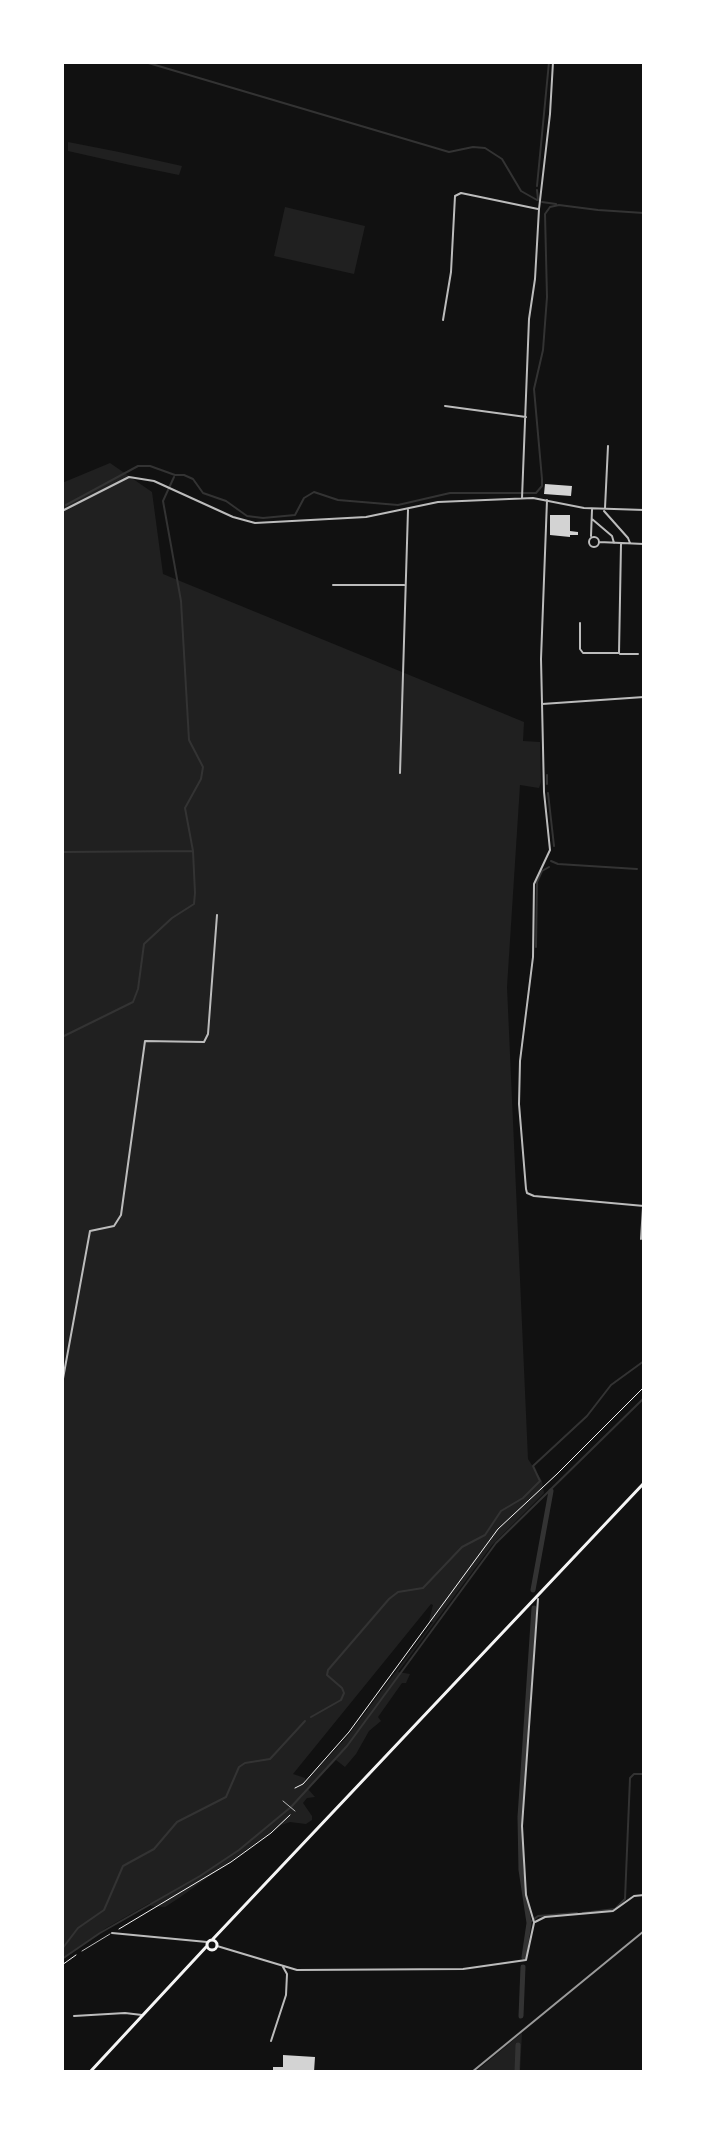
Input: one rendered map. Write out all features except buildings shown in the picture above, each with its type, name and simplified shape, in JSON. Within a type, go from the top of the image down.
[{"type":"main road","points":[[90,2072],[644,1483]]},
{"type":"street","points":[[522,498],[528,332],[553,62]]},
{"type":"street","points":[[443,320],[451,272],[455,196],[461,193],[539,209]]},
{"type":"street","points":[[445,406],[526,417]]},
{"type":"street","points":[[608,446],[604,510],[628,538],[629,544]]},
{"type":"street","points":[[62,511],[129,477],[151,480],[233,517],[255,523],[366,517],[438,502],[522,498],[592,509],[644,510]]},
{"type":"street","points":[[547,500],[542,704],[544,792],[550,850],[534,884],[533,957],[519,1077],[519,1114],[527,1193],[644,1206],[641,1239]]},
{"type":"street","points":[[400,773],[407,508]]},
{"type":"street","points":[[592,509],[589,543],[592,547],[599,542]]},
{"type":"street","points":[[592,519],[612,536],[614,543]]},
{"type":"street","points":[[591,538],[597,538],[599,542],[644,544]]},
{"type":"street","points":[[619,653],[621,544]]},
{"type":"street","points":[[333,585],[405,585]]},
{"type":"street","points":[[580,623],[580,649],[583,653],[638,654]]},
{"type":"street","points":[[542,704],[644,697]]},
{"type":"street","points":[[62,1384],[90,1231],[114,1226],[121,1215],[145,1041],[204,1042],[208,1034],[217,915]]},
{"type":"street","points":[[112,1933],[212,1943],[297,1970],[463,1969],[528,1958],[534,1922],[524,1873],[522,1826],[537,1597]]},
{"type":"street","points":[[534,1922],[545,1917],[613,1911],[634,1896],[644,1895]]},
{"type":"street","points":[[271,2041],[286,1995],[287,1974],[282,1966]]},
{"type":"street","points":[[74,2016],[132,2013],[143,2016]]},
{"type":"lane","points":[[284,1802],[294,1810]]},
{"type":"lane","points":[[82,1951],[112,1933]]},
{"type":"path","points":[[295,1788],[303,1784],[349,1732],[498,1529],[644,1387]]},
{"type":"path","points":[[112,1933],[231,1862],[271,1833],[294,1810]]},
{"type":"path","points":[[62,1965],[82,1951]]},
{"type":"shaded area","points":[[68,142],[182,166],[179,175],[130,165],[68,151]]},
{"type":"shaded area","points":[[285,207],[365,226],[354,274],[274,256]]},
{"type":"shaded area","points":[[110,463],[152,492],[163,574],[524,722],[523,741],[540,742],[539,788],[520,785],[507,987],[528,1459],[542,1481],[544,1493],[492,1545],[398,1672],[410,1674],[378,1717],[381,1721],[369,1731],[356,1754],[345,1767],[336,1760],[308,1789],[315,1797],[307,1798],[303,1803],[312,1820],[306,1824],[290,1822],[281,1825],[165,1907],[151,1906],[150,1903],[106,1928],[62,1960],[62,483]],"holes":[[[433,1605],[429,1621],[433,1622],[347,1737],[305,1782],[305,1778],[293,1774]]]},
{"type":"shaded area","points":[[522,2033],[520,2072],[475,2072]]},
{"type":"waterway","points":[[145,62],[449,152],[485,148],[502,159],[521,191],[537,200]]},
{"type":"waterway","points":[[537,186],[549,62]]},
{"type":"waterway","points":[[537,190],[538,200]]},
{"type":"waterway","points":[[542,202],[556,204]]},
{"type":"waterway","points":[[66,505],[138,466],[184,475],[193,479],[203,493],[226,501],[247,516],[263,518],[295,515],[304,498],[314,492],[338,500],[398,505],[450,493],[536,493],[542,486],[534,389],[543,350],[547,297],[545,214],[550,207],[559,205],[644,213]]},
{"type":"waterway","points":[[62,1037],[133,1002],[138,989],[144,944],[172,918],[194,904],[193,851],[185,808],[201,779],[203,767],[189,740],[181,601],[163,501],[174,477]]},
{"type":"waterway","points":[[547,775],[547,784]]},
{"type":"waterway","points":[[548,793],[554,846]]},
{"type":"waterway","points":[[62,852],[193,851]]},
{"type":"waterway","points":[[551,861],[637,869]]},
{"type":"waterway","points":[[536,947],[537,882],[542,871],[549,867]]},
{"type":"waterway","points":[[311,1717],[341,1700],[344,1693],[342,1688],[327,1675],[328,1670],[389,1599],[398,1592],[423,1588],[462,1547],[485,1535],[501,1511],[523,1498],[540,1481],[533,1466],[587,1416],[611,1385],[644,1361]]},
{"type":"waterway","points":[[62,1959],[100,1933],[200,1876],[239,1850],[291,1807],[347,1746],[496,1543],[644,1398]]},
{"type":"waterway","points":[[533,1590],[551,1491]]},
{"type":"waterway","points":[[524,1957],[529,1923],[521,1870],[520,1817],[534,1608]]},
{"type":"waterway","points":[[62,1949],[78,1928],[104,1910],[123,1866],[154,1849],[177,1822],[226,1797],[239,1767],[270,1759],[305,1721]]},
{"type":"waterway","points":[[583,1913],[615,1909],[625,1899],[630,1778],[634,1774],[644,1774]]},
{"type":"waterway","points":[[529,1923],[538,1916],[577,1913]]},
{"type":"waterway","points":[[521,2016],[523,1967]]},
{"type":"waterway","points":[[517,2072],[518,2045]]},
{"type":"railway","points":[[472,2072],[644,1931]]}]
